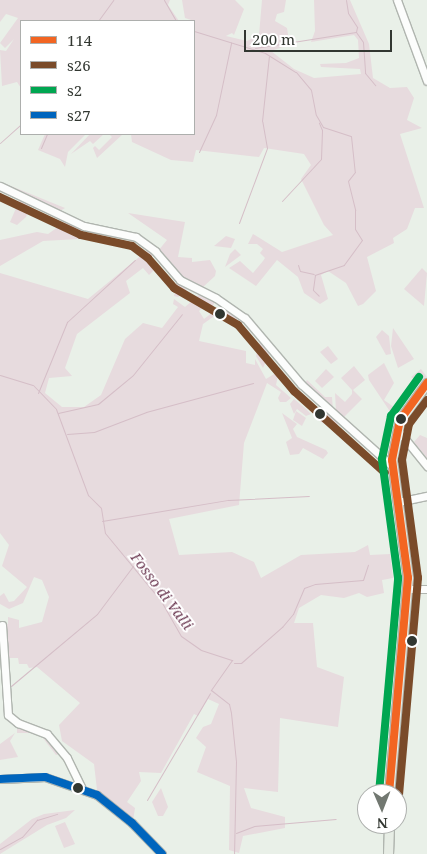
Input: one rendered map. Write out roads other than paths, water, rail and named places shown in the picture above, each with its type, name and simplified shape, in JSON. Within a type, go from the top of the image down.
[{"type":"main road","points":[[390,784],[407,589],[405,543],[392,466],[397,429],[409,404],[427,383]]},
{"type":"main road","points":[[388,854],[389,834]]},
{"type":"street","points":[[398,0],[427,81]]},
{"type":"street","points":[[0,186],[84,226],[136,237],[153,250],[180,280],[216,298],[245,318],[301,384],[392,466]]},
{"type":"street","points":[[397,429],[427,466]]},
{"type":"street","points":[[398,502],[427,496]]},
{"type":"street","points":[[407,589],[427,589]]},
{"type":"street","points":[[2,625],[8,715],[18,723],[47,734],[67,758],[82,788]]},
{"type":"street","points":[[0,779],[44,776],[82,788],[110,803],[162,854]]},
{"type":"waterway","points":[[99,20],[113,0]]},
{"type":"waterway","points":[[164,0],[175,20]]},
{"type":"waterway","points":[[346,0],[348,13],[357,27],[356,32],[363,42],[365,73],[375,85]]},
{"type":"waterway","points":[[195,31],[265,53],[296,72],[311,90],[316,115],[323,127],[351,136],[355,172],[348,181],[355,210],[355,229],[362,240],[344,265],[315,275],[313,290],[319,296]]},
{"type":"waterway","points":[[255,48],[356,32]]},
{"type":"waterway","points":[[199,152],[216,115],[231,43]]},
{"type":"waterway","points":[[239,223],[267,148],[262,121],[269,56]]},
{"type":"waterway","points":[[282,201],[321,159],[322,130],[319,123]]},
{"type":"waterway","points":[[0,143],[20,125]]},
{"type":"waterway","points":[[41,148],[47,135]]},
{"type":"waterway","points":[[38,393],[67,322],[135,260]]},
{"type":"waterway","points":[[298,265],[300,271],[314,274]]},
{"type":"waterway","points":[[58,413],[98,404],[133,375],[182,314]]},
{"type":"waterway","name":"Fosso di Valli","points":[[0,375],[33,385],[56,409],[88,495],[101,508],[105,533],[161,601],[181,636],[201,650],[232,660],[211,690],[229,704],[231,713],[236,761],[234,854]]},
{"type":"waterway","points":[[67,434],[94,432],[146,412],[253,383]]},
{"type":"waterway","points":[[102,521],[228,500],[309,496]]},
{"type":"waterway","points":[[234,663],[241,663],[282,627],[293,614],[304,588],[315,584],[363,580],[368,565]]},
{"type":"waterway","points":[[11,686],[97,614],[133,566]]},
{"type":"waterway","points":[[147,800],[210,693]]},
{"type":"waterway","points":[[0,849],[22,837],[37,820],[57,814]]},
{"type":"waterway","points":[[236,833],[254,826],[336,819]]}]
